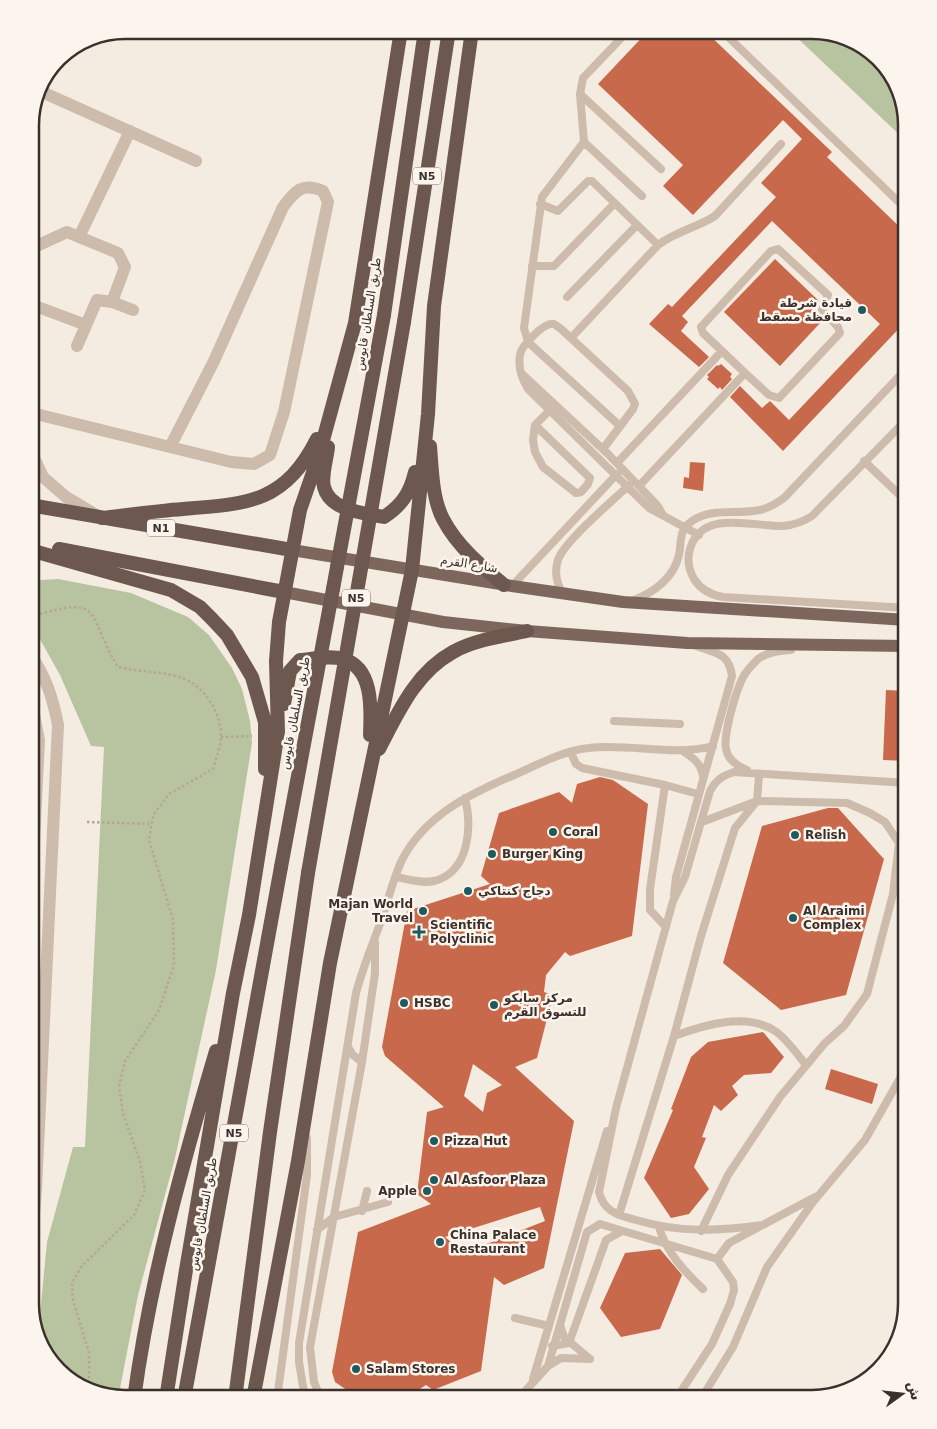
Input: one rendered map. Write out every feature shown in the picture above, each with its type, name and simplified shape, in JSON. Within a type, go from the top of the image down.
[{"type":"highway","points":[[272,734],[279,622],[284,592],[300,510],[333,407],[355,323],[401,39]]},
{"type":"highway","name":"طريق السلطان قابوس","points":[[186,1390],[384,315],[425,39]]},
{"type":"highway","name":"N5","points":[[236,1390],[268,1142],[308,873],[404,322],[447,39]]},
{"type":"highway","points":[[256,1390],[298,1162],[330,963],[412,570],[428,414],[434,306],[471,39]]},
{"type":"highway","points":[[333,407],[323,486],[329,499],[349,510],[384,517],[398,508],[411,489],[428,414]]},
{"type":"highway","points":[[102,518],[238,504],[267,494],[289,479],[308,456],[333,407]]},
{"type":"highway","points":[[428,414],[434,485],[443,518],[461,545],[482,568],[508,586]]},
{"type":"highway","name":"شارع القرم","points":[[39,507],[292,550]]},
{"type":"highway","points":[[39,546],[284,592]]},
{"type":"highway","points":[[39,553],[171,590],[200,607],[227,636],[252,677],[266,722],[272,734]]},
{"type":"highway","points":[[370,765],[408,696],[427,672],[453,652],[485,640],[527,631]]},
{"type":"highway","points":[[167,1390],[233,993],[249,915],[266,756],[290,671],[300,660],[343,659],[354,664],[369,688],[371,708],[370,765]]},
{"type":"highway","points":[[135,1390],[144,1330],[162,1244],[189,1142],[233,993]]},
{"type":"main road","name":"شارع القرم","points":[[292,550],[508,586],[623,602],[898,619]]},
{"type":"main road","points":[[284,592],[403,616],[527,631],[687,643],[898,646]]},
{"type":"street","points":[[45,94],[196,161]]},
{"type":"street","points":[[79,237],[130,131]]},
{"type":"street","points":[[39,416],[231,462],[254,464],[270,455],[284,412],[328,202],[323,191],[313,186],[302,188],[292,195],[283,207],[214,361],[170,446]]},
{"type":"street","points":[[39,245],[67,232],[118,253],[125,268],[112,302]]},
{"type":"street","points":[[77,346],[97,300],[112,302],[132,310]]},
{"type":"street","points":[[39,307],[86,325]]},
{"type":"street","points":[[39,468],[43,477],[66,497],[102,518]]},
{"type":"street","points":[[39,666],[51,694],[58,725],[39,1126]]},
{"type":"lane","points":[[620,39],[583,78],[580,94],[584,142],[642,196]]},
{"type":"lane","points":[[730,39],[898,201]]},
{"type":"lane","points":[[580,94],[661,169]]},
{"type":"lane","points":[[584,142],[545,191],[540,204],[524,328],[528,342],[620,426]]},
{"type":"lane","points":[[571,338],[658,245],[672,234],[706,222],[715,216],[781,144]]},
{"type":"lane","points":[[540,204],[553,211],[558,211],[588,181],[595,183],[658,245]]},
{"type":"lane","points":[[532,266],[554,266],[615,203]]},
{"type":"lane","points":[[567,297],[637,225]]},
{"type":"lane","points":[[778,249],[828,295],[822,310],[838,328],[840,333],[779,398],[769,395],[745,373],[703,333],[701,327],[771,251],[778,249]]},
{"type":"lane","points":[[602,449],[634,409],[635,404],[632,397],[554,324],[540,330],[521,352],[522,374],[528,389],[615,476],[652,510],[686,526],[698,535]]},
{"type":"lane","points":[[508,586],[615,476],[619,466],[722,351]]},
{"type":"lane","points":[[564,594],[556,576],[558,558],[627,487],[636,483],[745,373]]},
{"type":"lane","points":[[522,374],[602,449],[657,505],[663,515]]},
{"type":"lane","points":[[623,602],[642,597],[666,580],[676,563],[680,537],[686,526],[707,514],[761,510],[784,498],[898,378]]},
{"type":"lane","points":[[535,425],[590,478],[588,484],[581,492],[573,491],[543,467],[535,452],[533,440],[535,425],[555,405]]},
{"type":"lane","points":[[898,428],[864,461],[825,505],[806,520],[785,526],[747,522],[710,526],[698,535],[689,555],[690,571],[702,588],[715,596],[898,607]]},
{"type":"lane","points":[[864,461],[898,493]]},
{"type":"lane","points":[[746,512],[747,522]]},
{"type":"lane","points":[[687,643],[726,658],[730,664],[732,676],[730,689],[698,794],[676,877],[673,901],[616,1108],[599,1192],[602,1202],[613,1214],[659,1227],[701,1231],[763,1225]]},
{"type":"lane","points":[[759,775],[738,767],[726,749],[727,735],[737,693],[745,674],[759,658],[777,651],[835,645]]},
{"type":"lane","points":[[614,721],[680,724]]},
{"type":"lane","points":[[304,1390],[299,1362],[299,1343],[356,993],[365,960],[374,940],[402,860],[422,830],[438,816],[464,798],[544,761],[586,748],[616,747],[683,751],[713,746]]},
{"type":"lane","points":[[683,751],[696,760],[702,769],[703,780]]},
{"type":"lane","points":[[571,753],[576,764],[582,768],[665,785],[698,794]]},
{"type":"lane","points":[[673,901],[685,877],[710,791],[716,780],[734,772],[898,783]]},
{"type":"lane","points":[[619,1215],[674,1036],[700,936],[735,828],[757,800],[759,775]]},
{"type":"lane","points":[[665,785],[650,889],[650,910],[666,927]]},
{"type":"lane","points":[[396,877],[433,881],[443,877],[456,866],[469,836],[469,817],[464,798]]},
{"type":"lane","points":[[702,822],[757,800],[847,803],[870,812],[885,822],[898,842]]},
{"type":"lane","points":[[701,1231],[738,1158],[780,1097],[825,1043],[844,1026],[867,994],[893,894],[898,852]]},
{"type":"lane","points":[[317,1390],[314,1382],[310,1346],[362,1062],[375,973],[374,940]]},
{"type":"lane","points":[[674,1036],[704,1026],[728,1022],[752,1022],[775,1031],[806,1065]]},
{"type":"lane","points":[[348,1047],[362,1062]]},
{"type":"lane","points":[[707,1390],[733,1348],[767,1266],[791,1232],[865,1140],[898,1082]]},
{"type":"lane","points":[[278,1390],[307,1175],[307,1099]]},
{"type":"lane","points":[[533,1382],[601,1148],[616,1108]]},
{"type":"lane","points":[[362,1211],[368,1191]]},
{"type":"lane","points":[[717,1259],[729,1243],[823,1192]]},
{"type":"lane","points":[[317,1230],[334,1217],[362,1211],[388,1202]]},
{"type":"lane","points":[[548,1366],[587,1232],[600,1224],[717,1259],[733,1282],[734,1290],[730,1304],[712,1344],[682,1390]]},
{"type":"lane","points":[[659,1227],[665,1243],[684,1269],[703,1288]]},
{"type":"lane","points":[[569,1343],[606,1240],[622,1230]]},
{"type":"lane","points":[[515,1318],[549,1326]]},
{"type":"lane","points":[[526,1390],[548,1366],[561,1358],[590,1359],[569,1343],[564,1337],[560,1325]]},
{"type":"lane","points":[[541,1351],[569,1343]]},
{"type":"path","points":[[39,615],[57,609],[80,606],[93,613],[100,626],[108,650],[118,667],[180,677],[196,685],[212,705],[221,737],[213,769],[169,794],[154,814],[151,824],[149,840],[173,920],[174,965],[159,1010],[125,1061],[119,1086],[123,1114],[140,1162],[145,1190],[134,1215],[82,1266],[72,1283],[73,1300],[90,1353],[88,1382]]},
{"type":"path","points":[[221,737],[272,734]]},
{"type":"path","points":[[87,822],[151,824]]},
{"type":"green space","points":[[798,39],[829,40],[840,43],[855,50],[873,64],[892,92],[898,113],[898,133]]},
{"type":"green space","points":[[39,579],[58,579],[131,593],[188,617],[209,635],[232,668],[242,689],[250,721],[252,743],[216,970],[175,1158],[138,1295],[120,1390],[97,1386],[77,1376],[64,1365],[50,1347],[40,1318],[47,1242],[73,1147],[85,1147],[104,747],[91,746],[60,675],[39,638]]},
{"type":"building","points":[[640,39],[713,39],[832,152],[827,157],[898,225],[898,330],[783,451],[730,397],[740,386],[762,408],[770,401],[789,420],[880,324],[772,221],[682,316],[688,322],[681,331],[709,357],[699,367],[649,324],[668,304],[672,307],[776,197],[761,183],[802,139],[783,120],[693,215],[663,186],[683,165],[598,84]]},
{"type":"building","points":[[775,259],[819,301],[811,311],[822,321],[780,366],[724,312]]},
{"type":"building","points":[[721,364],[732,374],[730,377],[732,379],[722,390],[720,387],[718,389],[707,379],[709,377],[707,375],[717,365]]},
{"type":"building","points":[[690,462],[705,463],[703,491],[683,488],[684,477],[689,478]]},
{"type":"building","points":[[886,690],[898,691],[898,761],[883,760]]},
{"type":"building","points":[[600,777],[613,780],[648,804],[632,936],[570,956],[565,952],[546,975],[544,992],[553,995],[537,1058],[515,1067],[574,1121],[544,1268],[504,1285],[494,1277],[481,1371],[433,1390],[426,1385],[418,1390],[347,1390],[335,1382],[332,1372],[358,1232],[431,1204],[417,1194],[427,1112],[444,1107],[385,1056],[382,1047],[407,911],[490,884],[481,876],[499,813],[559,792],[572,803],[577,784]],"holes":[[[473,1064],[502,1085],[487,1093],[483,1112],[464,1096]],[[540,1207],[545,1221],[464,1253],[445,1237]]]},
{"type":"building","points":[[828,808],[838,808],[884,859],[846,995],[781,1010],[723,963],[762,826]]},
{"type":"building","points":[[763,1032],[784,1057],[771,1073],[744,1075],[732,1086],[738,1095],[721,1111],[714,1105],[702,1137],[706,1138],[694,1167],[709,1189],[689,1214],[671,1218],[644,1178],[673,1110],[671,1109],[691,1057],[708,1042]]},
{"type":"building","points":[[831,1069],[878,1084],[872,1104],[825,1089]]},
{"type":"building","points":[[660,1249],[682,1275],[660,1329],[621,1337],[600,1308],[625,1253]]},
{"type":"place","name":"قيادة شرطة محافظة مسقط","points":[[862,310]]},
{"type":"place","name":"Coral","points":[[553,832]]},
{"type":"place","name":"Relish","points":[[795,835]]},
{"type":"place","name":"Burger King","points":[[492,854]]},
{"type":"place","name":"دجاج كنتاكي","points":[[468,891]]},
{"type":"place","name":"Majan World Travel","points":[[423,911]]},
{"type":"place","name":"Al Araimi Complex","points":[[793,918]]},
{"type":"place","name":"Scientific Polyclinic","points":[[419,932]]},
{"type":"place","name":"HSBC","points":[[404,1003]]},
{"type":"place","name":"مركز سابكو للتسوق القرم","points":[[494,1005]]},
{"type":"place","name":"Pizza Hut","points":[[434,1141]]},
{"type":"place","name":"Al Asfoor Plaza","points":[[434,1180]]},
{"type":"place","name":"Apple","points":[[427,1191]]},
{"type":"place","name":"China Palace Restaurant","points":[[440,1242]]},
{"type":"place","name":"Salam Stores","points":[[356,1369]]}]
